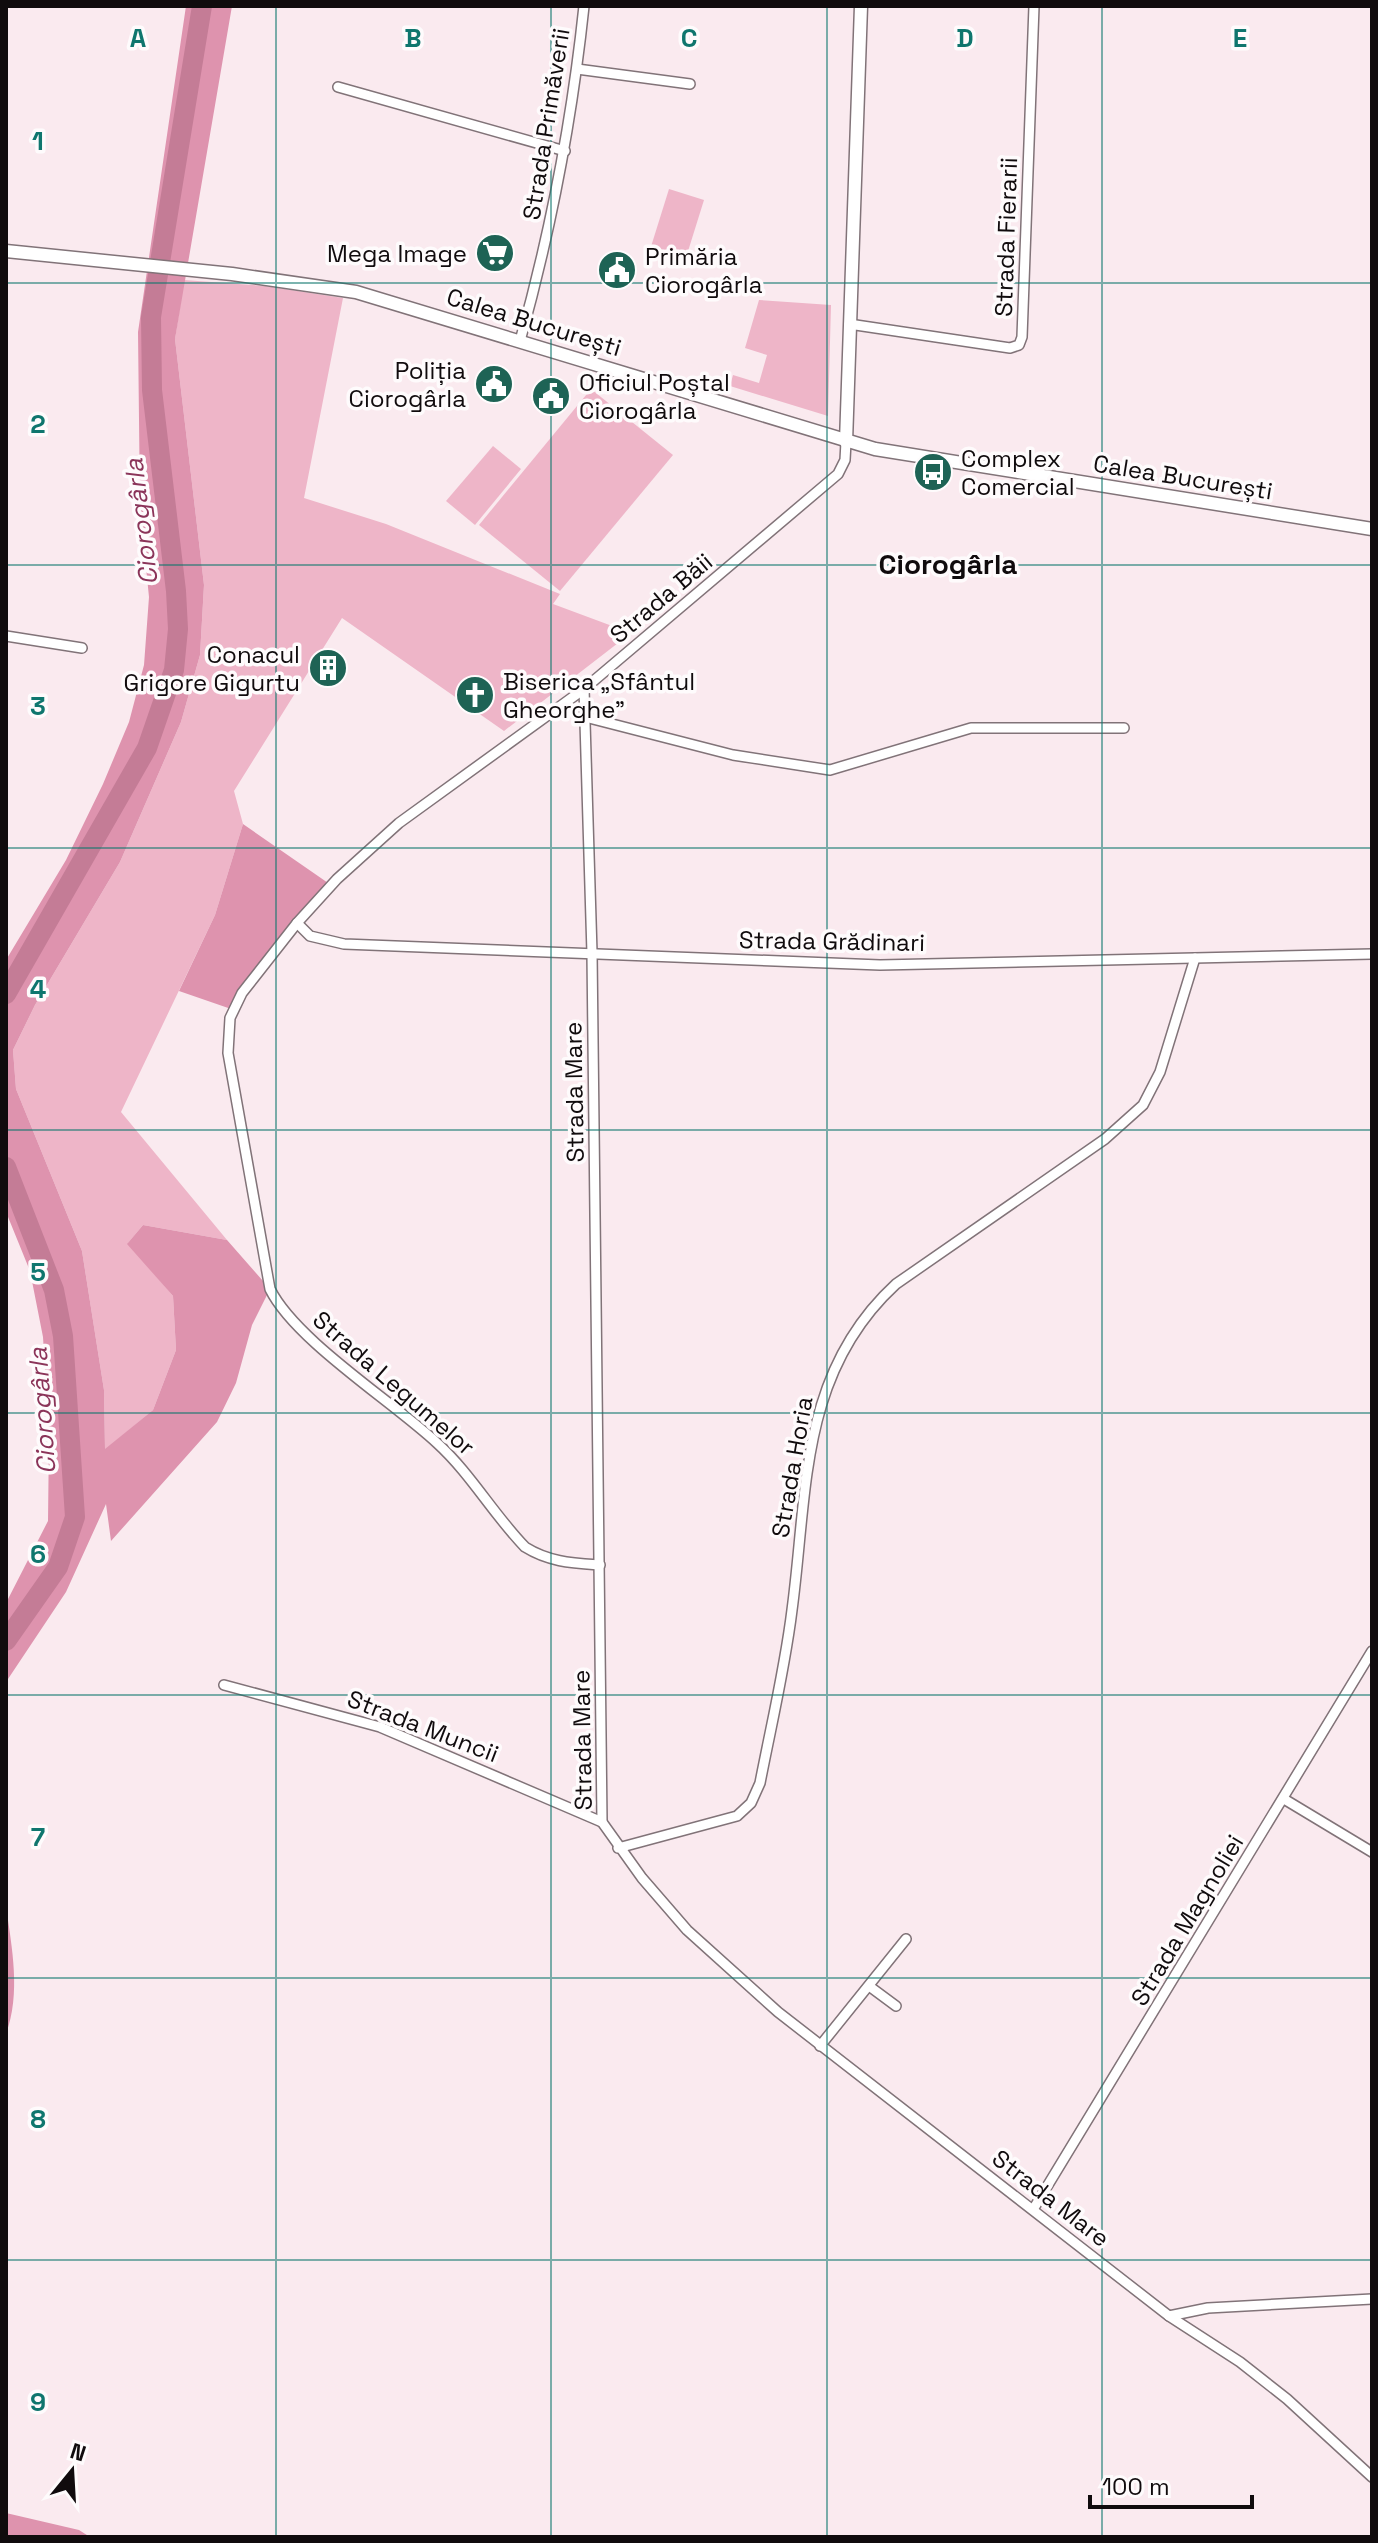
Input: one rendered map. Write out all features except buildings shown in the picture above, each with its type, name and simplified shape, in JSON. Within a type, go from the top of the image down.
[{"type":"main road","points":[[846,442],[861,6]]},
{"type":"main road","name":"Calea București","points":[[6,251],[208,271],[356,292],[846,442],[896,454],[1372,529]]},
{"type":"street","name":"Strada Primăverii","points":[[520,341],[550,233],[565,151],[584,6]]},
{"type":"street","name":"Strada Fierarii","points":[[849,324],[1010,348],[1019,345],[1022,337],[1034,6]]},
{"type":"street","points":[[577,69],[690,84]]},
{"type":"street","points":[[338,87],[565,151]]},
{"type":"street","name":"Strada Băii","points":[[276,1302],[270,1289],[229,1042],[230,1018],[242,993],[297,923],[337,879],[399,823],[584,689],[838,474],[845,460],[846,442]]},
{"type":"street","points":[[6,636],[82,648]]},
{"type":"street","name":"Strada Mare","points":[[584,689],[592,953],[602,1822],[618,1848],[687,1930],[820,2046],[1034,2208],[1169,2316],[1240,2362],[1287,2399],[1372,2477]]},
{"type":"street","points":[[585,717],[733,755],[830,770],[971,728],[1124,728]]},
{"type":"street","name":"Strada Grădinari","points":[[297,923],[310,936],[344,944],[880,965],[1372,954]]},
{"type":"street","name":"Strada Horia","points":[[618,1848],[737,1816],[751,1803],[760,1783],[787,1647],[813,1437],[829,1379],[840,1353],[867,1314],[896,1284],[1105,1139],[1143,1105],[1160,1072],[1195,958]]},
{"type":"street","name":"Strada Legumelor","points":[[276,1302],[307,1334],[447,1452],[525,1547],[552,1560],[600,1565]]},
{"type":"street","name":"Strada Magnoliei","points":[[1034,2208],[1372,1651]]},
{"type":"street","name":"Strada Muncii","points":[[224,1685],[380,1727],[602,1822]]},
{"type":"street","points":[[1284,1799],[1372,1852]]},
{"type":"street","points":[[820,2046],[906,1939]]},
{"type":"street","points":[[869,1986],[896,2006]]},
{"type":"street","points":[[1169,2316],[1208,2308],[1372,2299]]},
{"type":"shaded area","points":[[186,6],[232,6],[175,339],[204,585],[200,655],[181,722],[120,862],[35,1005],[13,1050],[16,1089],[82,1251],[104,1390],[105,1449],[153,1410],[176,1350],[173,1296],[127,1244],[143,1225],[227,1240],[270,1289],[252,1325],[236,1383],[217,1422],[111,1541],[106,1504],[66,1592],[6,1682],[6,1603],[48,1521],[49,1436],[43,1337],[30,1271],[6,1212],[6,960],[66,860],[103,784],[129,722],[144,665],[149,597],[140,507],[138,332]]},
{"type":"shaded area","points":[[669,189],[704,200],[684,264],[649,253]]},
{"type":"shaded area","points":[[184,280],[265,286],[343,298],[304,498],[386,524],[560,594],[553,604],[631,633],[504,731],[342,618],[234,791],[243,824],[215,915],[121,1112],[227,1240],[143,1225],[128,1243],[173,1296],[176,1350],[153,1410],[105,1450],[104,1390],[82,1251],[16,1089],[13,1050],[35,1005],[120,862],[181,722],[200,655],[204,585],[175,339]]},
{"type":"shaded area","points":[[759,300],[831,305],[828,416],[730,386],[733,375],[759,383],[767,355],[745,348]]},
{"type":"shaded area","points":[[591,389],[673,455],[560,591],[479,525]]},
{"type":"shaded area","points":[[493,446],[521,469],[475,525],[446,501]]},
{"type":"shaded area","points":[[243,824],[331,885],[234,1010],[179,991],[215,915]]},
{"type":"shaded area","points":[[6,1906],[14,1987],[6,2034]]},
{"type":"shaded area","points":[[6,2513],[79,2530],[90,2537],[6,2537]]},
{"type":"waterway","name":"Ciorogârla","points":[[6,994],[147,748],[174,670],[178,629],[176,591],[152,390],[151,317],[202,6]]},
{"type":"waterway","name":"Ciorogârla","points":[[6,1167],[54,1290],[63,1336],[75,1517],[58,1567],[6,1641]]},
{"type":"place","name":"Mega Image","points":[[495,253]]},
{"type":"place","name":"Primăria Ciorogârla","points":[[617,270]]},
{"type":"place","name":"Poliția Ciorogârla","points":[[494,384]]},
{"type":"place","name":"Oficiul Poștal Ciorogârla","points":[[551,396]]},
{"type":"place","name":"Complex Comercial","points":[[933,472]]},
{"type":"place","name":"Conacul Grigore Gigurtu","points":[[328,668]]},
{"type":"place","name":"Biserica „Sfântul Gheorghe”","points":[[475,695]]},
{"type":"district","name":"Ciorogârla","points":[[948,564]]}]
